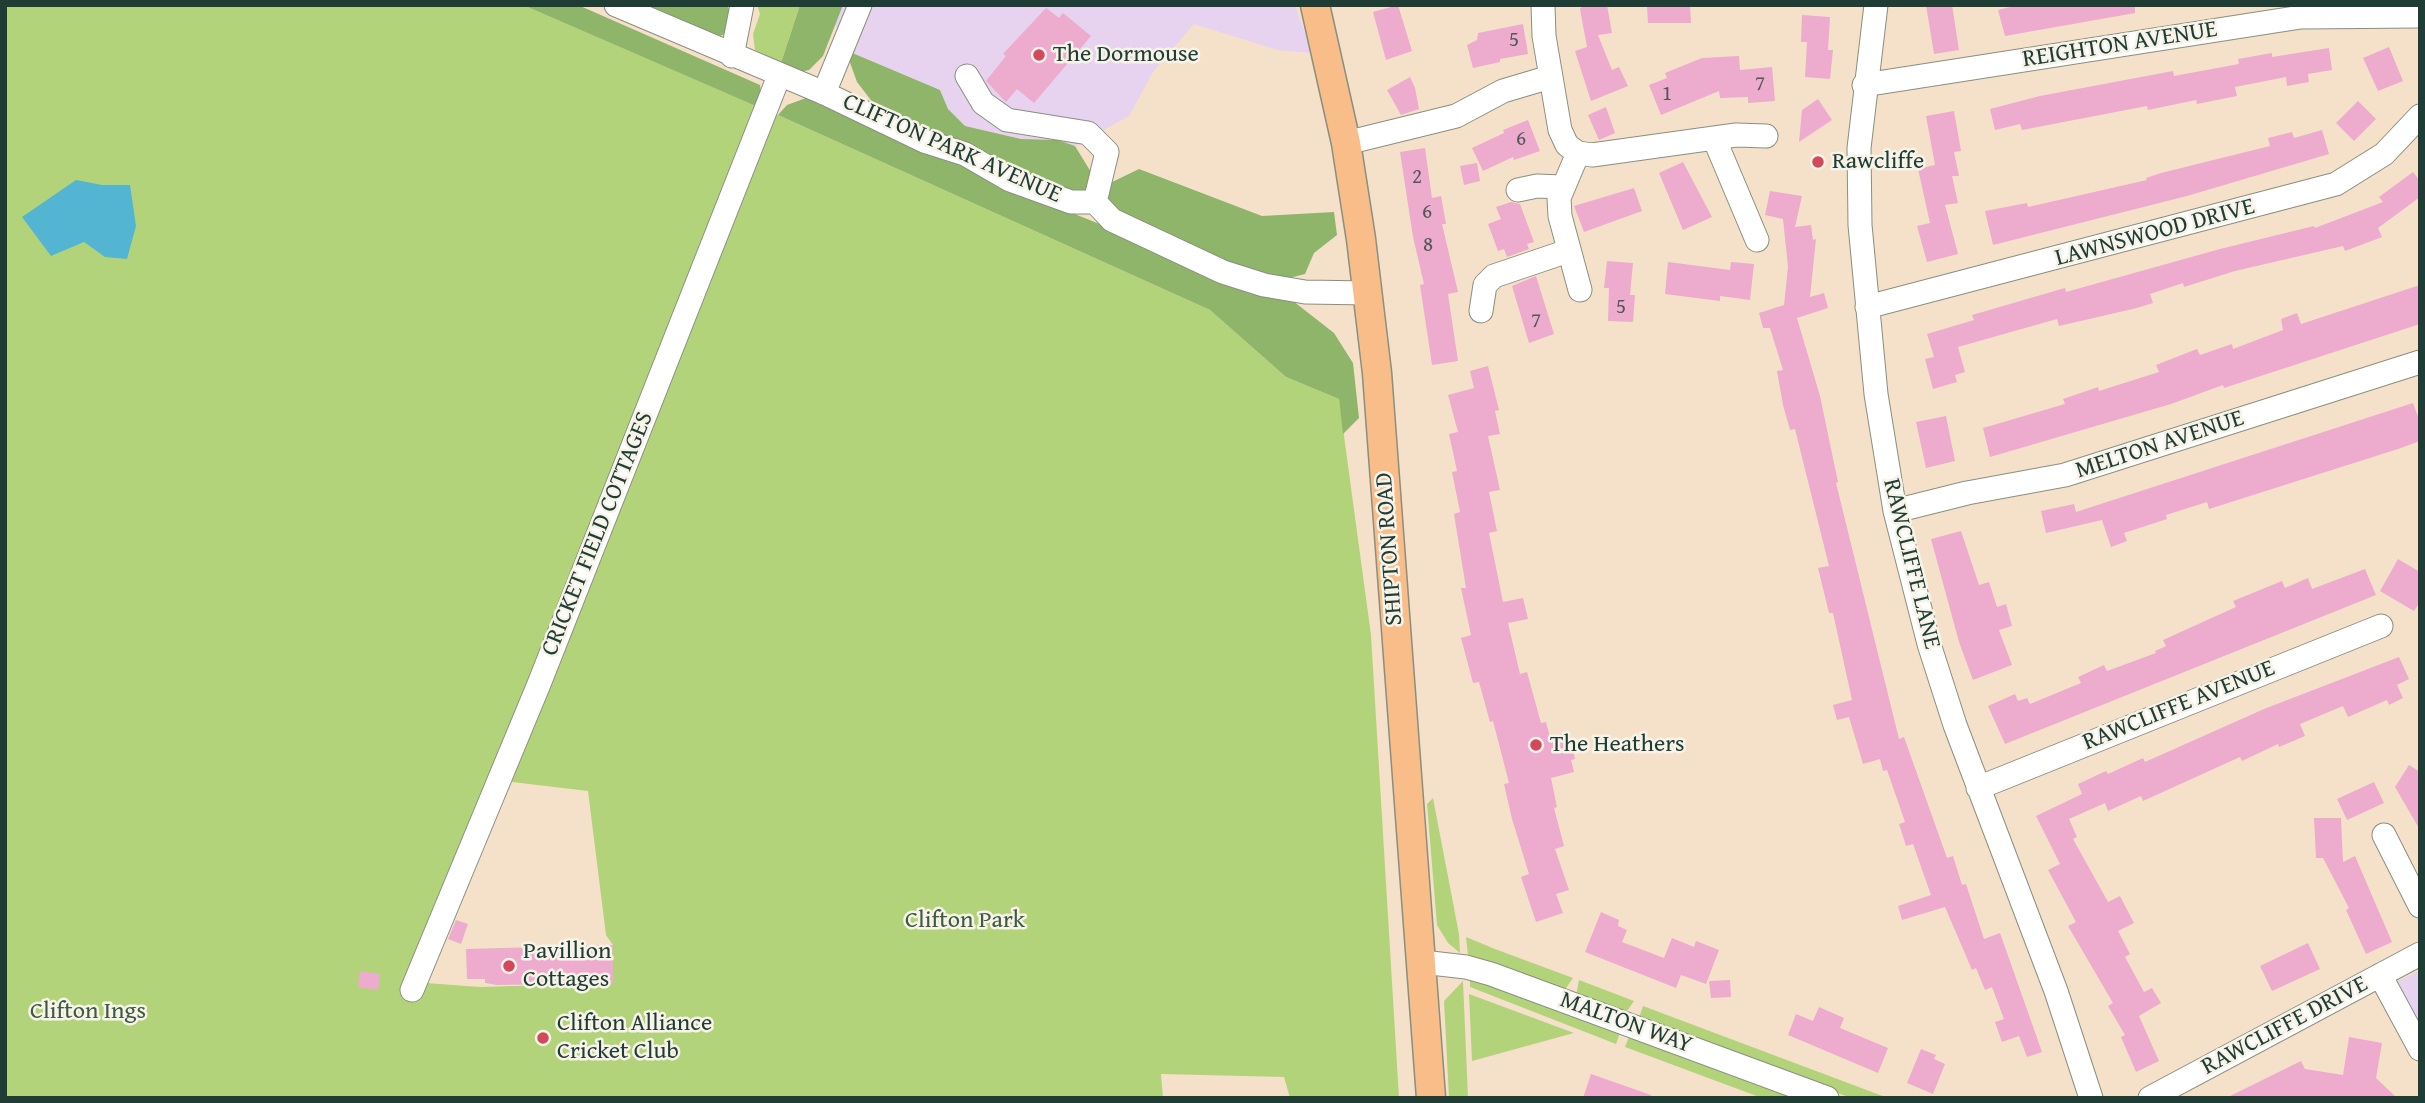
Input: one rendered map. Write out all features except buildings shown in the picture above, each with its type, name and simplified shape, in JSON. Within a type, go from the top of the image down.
[{"type":"main road","name":"SHIPTON ROAD","points":[[1315,5],[1346,143],[1369,293],[1431,1098]]},
{"type":"street","name":"CLIFTON PARK AVENUE","points":[[615,5],[824,93],[924,141],[965,154],[1010,180],[1071,202],[1095,202],[1112,220],[1223,272],[1264,285],[1305,292],[1369,293]]},
{"type":"street","points":[[732,56],[742,5]]},
{"type":"street","points":[[824,93],[860,5]]},
{"type":"street","points":[[1543,5],[1544,36],[1560,130],[1567,145],[1578,153],[1592,155],[1714,138],[1766,136]]},
{"type":"street","name":"RAWCLIFFE LANE","points":[[1876,5],[1858,148],[1860,225],[1876,394],[1895,511],[1929,644],[1978,788],[2056,990],[2091,1098]]},
{"type":"street","name":"REIGHTON AVENUE","points":[[1864,85],[2301,17],[2420,16]]},
{"type":"street","name":"CRICKET FIELD COTTAGES","points":[[412,990],[549,659],[779,76]]},
{"type":"street","points":[[967,76],[983,103],[1007,120],[1088,133],[1107,152],[1095,202]]},
{"type":"street","points":[[1346,143],[1456,116],[1503,91],[1550,77]]},
{"type":"street","name":"LAWNSWOOD DRIVE","points":[[1867,307],[2336,184],[2384,154],[2420,116]]},
{"type":"street","points":[[1714,138],[1738,221],[1757,240]]},
{"type":"street","points":[[1578,153],[1559,198],[1560,216],[1580,290]]},
{"type":"street","points":[[1518,190],[1537,186],[1563,187]]},
{"type":"street","points":[[1481,311],[1485,285],[1494,276],[1568,251]]},
{"type":"street","name":"MELTON AVENUE","points":[[1895,511],[1967,493],[2065,475],[2420,362]]},
{"type":"street","name":"RAWCLIFFE AVENUE","points":[[1978,788],[2381,626]]},
{"type":"street","points":[[2384,835],[2420,906]]},
{"type":"street","name":"RAWCLIFFE DRIVE","points":[[2150,1098],[2420,954]]},
{"type":"street","name":"MALTON WAY","points":[[1422,962],[1466,967],[1491,974],[1827,1098]]},
{"type":"street","points":[[2380,975],[2420,1049]]},
{"type":"shaded area","points":[[824,5],[1295,5],[1312,53],[1278,50],[1194,24],[1153,72],[1129,116],[1075,146],[1058,140],[1021,139],[965,126],[948,109],[940,90],[850,52]]},
{"type":"shaded area","points":[[2420,971],[2420,1028],[2398,981]]},
{"type":"green space","points":[[5,5],[523,5],[778,115],[1210,310],[1286,377],[1339,399],[1371,635],[1399,1098],[1290,1098],[1284,1077],[1161,1074],[1163,1098],[5,1098]],"holes":[[[487,779],[588,791],[606,935],[613,945],[613,983],[480,987],[426,983],[416,963]]]},
{"type":"green space","points":[[523,5],[578,5],[760,85],[761,94],[756,106]]},
{"type":"green space","points":[[642,5],[727,5],[731,14],[726,33],[715,39]]},
{"type":"green space","points":[[757,5],[800,5],[781,63],[755,50],[753,34],[760,14]]},
{"type":"green space","points":[[800,5],[843,5],[823,56],[809,70],[800,72],[781,63]]},
{"type":"green space","points":[[850,52],[940,90],[948,109],[965,126],[1021,139],[1058,140],[1075,146],[1094,177],[1085,194],[1024,178],[877,108],[857,82],[848,57]]},
{"type":"green space","points":[[806,98],[960,161],[1067,211],[1293,301],[1334,333],[1353,363],[1359,418],[1343,434],[1339,399],[1286,377],[1210,310],[778,115],[787,105]]},
{"type":"green space","points":[[1139,169],[1262,216],[1334,212],[1337,235],[1314,253],[1305,274],[1285,279],[1242,269],[1106,207],[1108,184]]},
{"type":"green space","points":[[1433,798],[1459,934],[1460,953],[1448,943],[1437,925],[1427,804]]},
{"type":"green space","points":[[1466,937],[1573,978],[1564,991],[1468,955]]},
{"type":"green space","points":[[1470,977],[1621,1030],[1616,1044],[1470,987]]},
{"type":"green space","points":[[1579,980],[1634,1001],[1625,1014],[1576,996]]},
{"type":"green space","points":[[1463,981],[1468,1098],[1449,1098],[1444,1001]]},
{"type":"green space","points":[[1469,994],[1574,1033],[1472,1061]]},
{"type":"green space","points":[[1643,1006],[1888,1098],[1851,1098],[1639,1018]]},
{"type":"green space","points":[[1630,1034],[1804,1098],[1762,1098],[1625,1047]]},
{"type":"water","points":[[76,180],[102,185],[130,185],[136,226],[127,259],[105,257],[84,242],[51,256],[22,217]]},
{"type":"place","name":"The Dormouse","points":[[1039,55]]},
{"type":"place","name":"Rawcliffe","points":[[1818,162]]},
{"type":"place","name":"The Heathers","points":[[1536,745]]},
{"type":"place","name":"Pavillion Cottages","points":[[509,966]]},
{"type":"place","name":"Clifton Alliance Cricket Club","points":[[543,1038]]},
{"type":"park label","name":"Clifton Park","points":[[965,921]]},
{"type":"park label","name":"Clifton Ings","points":[[88,1012]]}]
